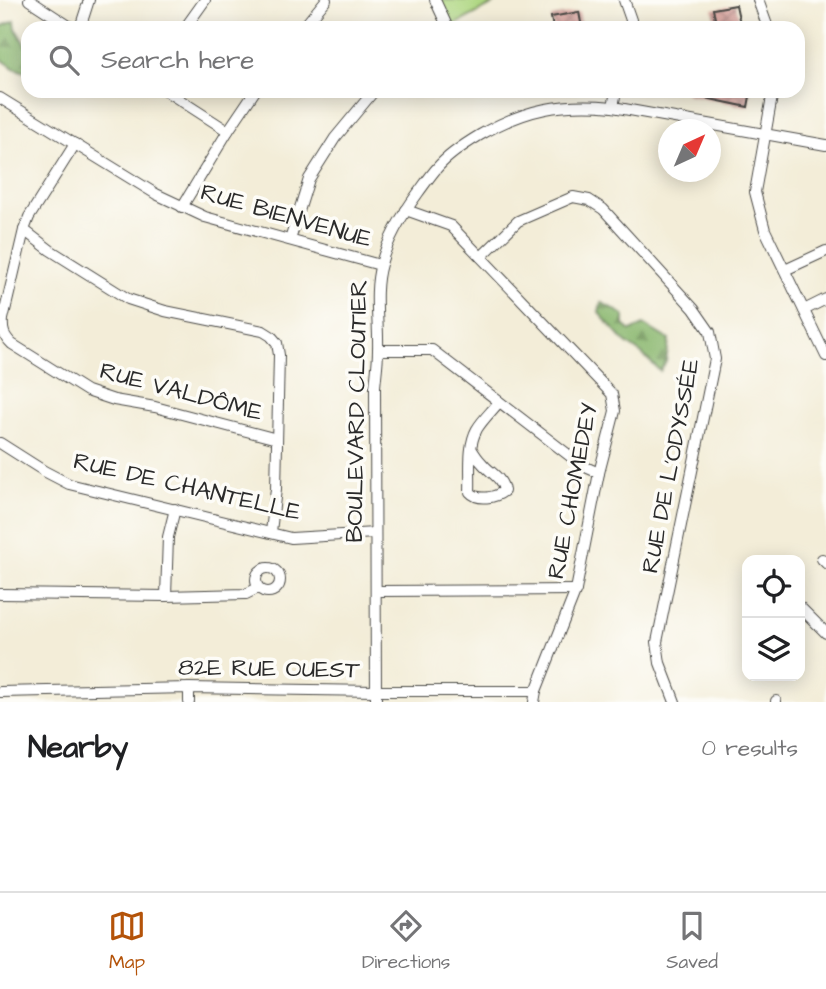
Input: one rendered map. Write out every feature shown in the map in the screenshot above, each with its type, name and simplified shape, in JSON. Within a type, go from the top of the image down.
[{"type":"street","points":[[29,0],[61,21]]},
{"type":"street","points":[[82,21],[89,0]]},
{"type":"street","points":[[189,21],[205,0]]},
{"type":"street","points":[[309,21],[326,0]]},
{"type":"street","points":[[435,0],[445,21]]},
{"type":"street","points":[[624,0],[631,21]]},
{"type":"street","points":[[758,0],[766,21]]},
{"type":"street","name":"RUE BIENVENUE","points":[[0,98],[156,194],[182,207],[205,217],[380,265]]},
{"type":"street","points":[[177,98],[228,131]]},
{"type":"street","points":[[182,207],[251,98]]},
{"type":"street","points":[[290,240],[309,180],[335,138],[368,98]]},
{"type":"street","points":[[613,107],[615,98]]},
{"type":"street","points":[[772,98],[755,192],[765,229],[826,356]]},
{"type":"street","name":"BOULEVARD CLOUTIER","points":[[376,697],[375,387],[378,350],[376,308],[380,265],[396,227],[438,166],[467,142],[498,124],[533,111],[562,106],[613,107],[826,145]]},
{"type":"street","name":"RUE VALDÔME","points":[[75,144],[29,217],[24,230],[3,319],[3,332],[12,344],[87,391],[114,400],[155,407],[277,439]]},
{"type":"street","name":"RUE DE L'ODYSSÉE","points":[[481,257],[518,221],[573,197],[589,200],[603,209],[694,309],[710,332],[716,359],[657,642],[660,663],[675,702]]},
{"type":"street","name":"RUE CHOMEDEY","points":[[406,210],[451,226],[612,394],[615,411],[599,473],[576,590],[534,702]]},
{"type":"street","points":[[24,230],[50,250],[128,299],[165,311],[253,328],[271,336],[279,355],[276,489],[271,532]]},
{"type":"street","points":[[785,270],[826,251]]},
{"type":"street","points":[[804,310],[826,299]]},
{"type":"street","points":[[378,350],[432,350],[583,466],[599,473]]},
{"type":"street","points":[[471,448],[483,465],[503,484],[503,491],[499,495],[479,498],[470,492],[471,448],[473,438],[478,427],[499,402]]},
{"type":"street","name":"RUE DE CHANTELLE","points":[[0,443],[69,484],[290,538],[375,533]]},
{"type":"street","points":[[166,596],[168,537],[175,509]]},
{"type":"street","points":[[0,594],[166,596],[246,594],[258,588]]},
{"type":"street","points":[[377,591],[576,590]]},
{"type":"street","points":[[805,612],[826,633]]},
{"type":"street","points":[[189,688],[189,702]]},
{"type":"street","name":"82E RUE OUEST","points":[[0,692],[189,688],[376,697],[537,691]]},
{"type":"green space","points":[[435,0],[501,0],[462,21],[446,21]]},
{"type":"green space","points":[[15,21],[21,38],[21,70],[0,58],[0,27]]},
{"type":"green space","points":[[601,302],[624,315],[624,325],[631,331],[644,325],[669,340],[666,362],[660,371],[626,343],[599,313]]},
{"type":"building","points":[[736,5],[739,21],[716,21],[713,9]]},
{"type":"building","points":[[579,12],[581,21],[552,21],[551,17]]},
{"type":"building","points":[[705,98],[750,98],[748,107]]}]
